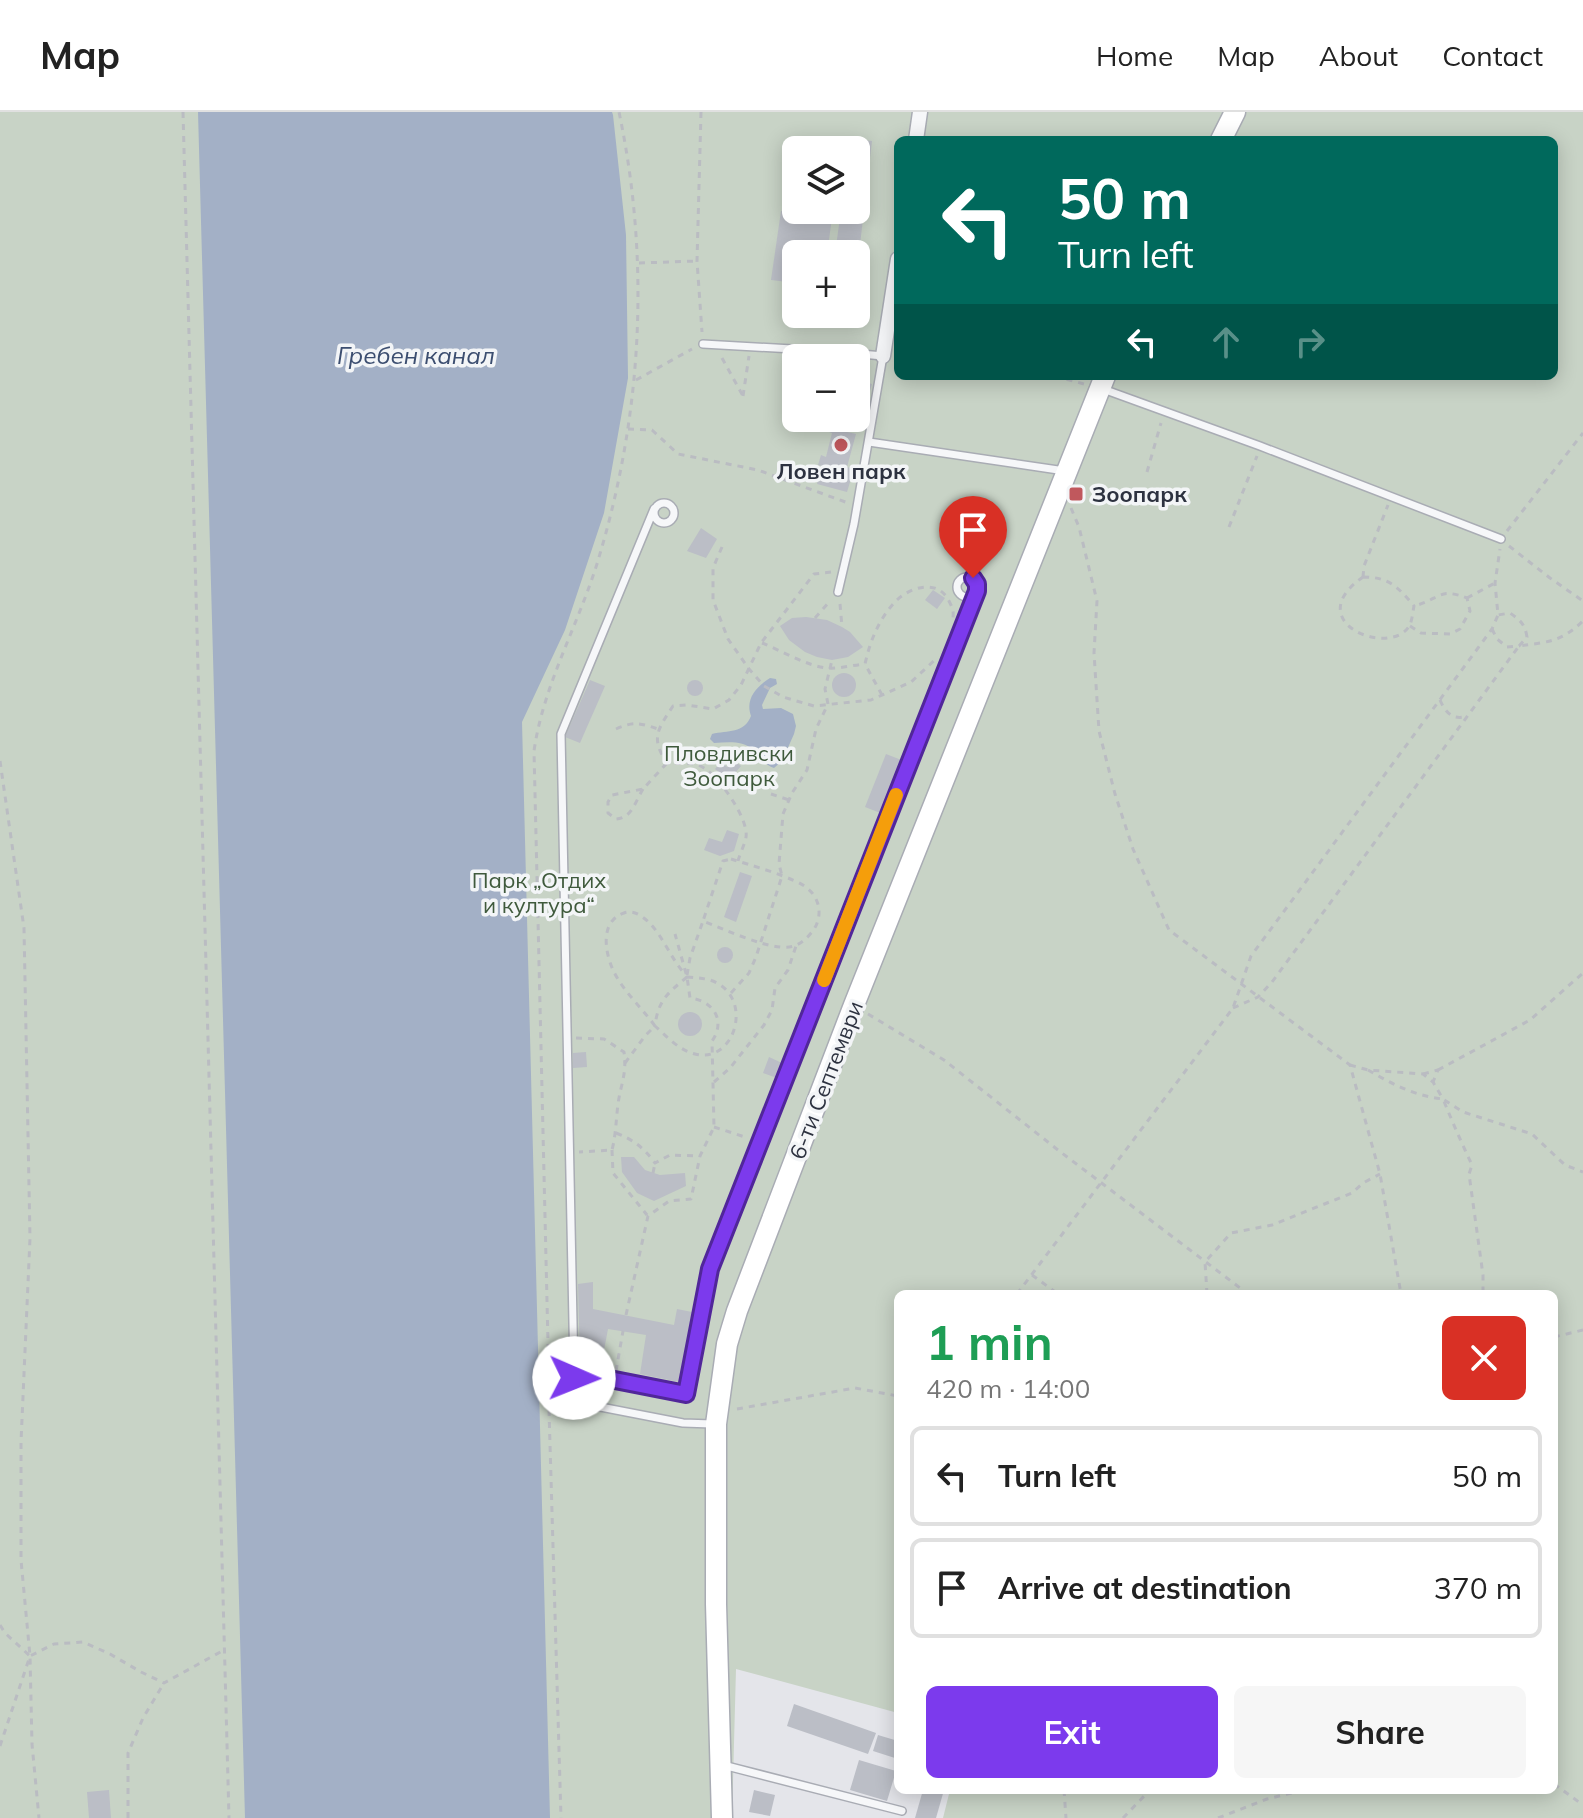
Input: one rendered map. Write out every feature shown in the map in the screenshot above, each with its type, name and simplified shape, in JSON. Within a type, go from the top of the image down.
[{"type":"street","points":[[917,136],[920,112]]},
{"type":"street","points":[[1223,136],[1235,112]]},
{"type":"street","points":[[883,356],[894,285]]},
{"type":"street","name":"6-ти Септември","points":[[722,1818],[716,1604],[717,1419],[727,1344],[854,1005],[1102,382]]},
{"type":"lane","points":[[703,344],[883,356],[857,506],[838,592]]},
{"type":"lane","points":[[1102,382],[1164,411],[1501,539]]},
{"type":"lane","points":[[869,442],[1064,479]]},
{"type":"lane","points":[[573,1401],[561,734],[654,509]]},
{"type":"lane","points":[[574,1372],[686,1394],[710,1269],[977,591]]},
{"type":"lane","points":[[549,1397],[683,1423],[717,1419]]},
{"type":"lane","points":[[720,1764],[902,1811]]},
{"type":"path","points":[[183,112],[229,1818]]},
{"type":"path","points":[[635,380],[703,344],[697,261],[701,112]]},
{"type":"path","points":[[639,263],[697,261]]},
{"type":"path","points":[[714,344],[743,396],[751,346]]},
{"type":"path","points":[[1147,472],[1164,411]]},
{"type":"path","points":[[628,429],[652,430],[678,454],[758,470],[857,506]]},
{"type":"path","points":[[1020,1290],[1233,1008],[1251,956],[1492,629],[1498,615],[1495,583],[1501,539],[1583,433]]},
{"type":"path","points":[[1229,527],[1260,446]]},
{"type":"path","points":[[1064,479],[1097,601],[1094,653],[1099,731],[1133,849],[1169,930],[1350,1065],[1368,1070],[1423,1074],[1438,1070],[1530,1020],[1583,973]]},
{"type":"path","points":[[1363,577],[1364,566],[1391,496]]},
{"type":"path","points":[[1501,539],[1583,601]]},
{"type":"path","points":[[722,547],[713,568],[713,600],[728,639],[764,686],[783,697],[814,706],[871,700],[911,682],[937,658]]},
{"type":"path","points":[[667,763],[657,749],[658,729],[673,706],[713,709],[729,700],[741,685],[761,643],[814,574],[843,571]]},
{"type":"path","points":[[1363,577],[1380,577],[1391,583],[1414,606],[1410,626],[1397,636],[1380,638],[1361,635],[1348,627],[1341,616],[1342,598],[1363,577]]},
{"type":"path","points":[[1414,606],[1450,592],[1467,598],[1495,583]]},
{"type":"path","points":[[882,695],[865,664],[874,632],[896,601],[909,591],[923,587],[936,588],[946,595],[954,613],[953,623]]},
{"type":"path","points":[[815,618],[838,592]]},
{"type":"path","points":[[838,592],[842,627]]},
{"type":"path","points":[[1410,626],[1421,633],[1450,634],[1460,629],[1470,611],[1467,598]]},
{"type":"path","points":[[1233,1008],[1258,997],[1272,982],[1527,637],[1522,622],[1510,613],[1498,615]]},
{"type":"path","points":[[1492,629],[1497,639],[1507,647],[1519,646],[1552,641],[1569,634],[1583,621]]},
{"type":"path","points":[[761,643],[809,664],[830,668],[865,664]]},
{"type":"path","points":[[802,660],[805,652]]},
{"type":"path","points":[[731,993],[749,973],[756,957],[782,876],[779,864],[783,814],[807,770],[816,729],[828,704],[825,689],[832,660]]},
{"type":"path","points":[[1440,700],[1452,716],[1468,716]]},
{"type":"path","points":[[616,729],[639,723],[658,729]]},
{"type":"path","points":[[0,761],[24,928],[30,1238],[21,1442],[21,1560],[39,1818]]},
{"type":"path","points":[[643,789],[612,795],[608,813],[616,819],[630,814],[643,789],[667,763],[688,762],[704,768],[722,785],[739,811],[747,834],[738,861]]},
{"type":"path","points":[[771,794],[789,800]]},
{"type":"path","points":[[625,1063],[655,1026],[657,1010],[664,997],[687,977],[690,958],[723,861],[738,861],[806,886],[815,897],[820,914],[816,927],[796,946],[779,947],[760,942],[703,921]]},
{"type":"path","points":[[629,911],[640,915],[653,927],[675,964],[687,977],[706,978],[719,983],[731,993],[737,1009],[735,1030],[728,1042],[713,1053],[696,1055],[675,1044],[655,1026],[613,971],[606,946],[608,926],[618,915],[629,911]]},
{"type":"path","points":[[626,1315],[648,1216],[669,1201],[691,1199],[700,1156],[714,1127],[712,1041],[718,1033],[719,1018],[712,1007],[699,999],[690,998],[675,934]]},
{"type":"path","points":[[714,1082],[730,1068],[764,1025],[772,1010],[775,988],[788,970],[796,946]]},
{"type":"path","points":[[854,1005],[944,1060],[1243,1290]]},
{"type":"path","points":[[568,1038],[604,1039],[624,1052],[626,1068],[612,1150],[613,1173],[648,1216]]},
{"type":"path","points":[[1350,1065],[1380,1174],[1400,1290]]},
{"type":"path","points":[[1368,1070],[1393,1085],[1426,1097],[1443,1099],[1463,1112],[1532,1134],[1565,1165],[1583,1172]]},
{"type":"path","points":[[1433,1082],[1438,1070]]},
{"type":"path","points":[[1423,1074],[1433,1082],[1443,1099],[1472,1165],[1469,1174],[1483,1290]]},
{"type":"path","points":[[714,1127],[759,1142]]},
{"type":"path","points":[[616,1133],[633,1139],[646,1151],[655,1163],[653,1173]]},
{"type":"path","points":[[570,1152],[612,1150]]},
{"type":"path","points":[[655,1163],[670,1155],[700,1156]]},
{"type":"path","points":[[1207,1290],[1205,1262],[1231,1233],[1272,1225],[1352,1193],[1380,1174]]},
{"type":"path","points":[[1032,1275],[1053,1290]]},
{"type":"path","points":[[1558,1336],[1583,1330]]},
{"type":"path","points":[[614,1380],[623,1331]]},
{"type":"path","points":[[717,1419],[855,1388],[894,1395]]},
{"type":"path","points":[[0,1625],[30,1656]]},
{"type":"path","points":[[0,1746],[30,1656],[54,1644],[83,1642],[164,1683]]},
{"type":"path","points":[[128,1818],[128,1753],[143,1718],[164,1683],[224,1650]]},
{"type":"path","points":[[1558,1787],[1583,1805]]},
{"type":"path","points":[[1064,1794],[1066,1818]]},
{"type":"path","points":[[1123,1818],[1146,1794]]},
{"type":"path","points":[[1218,1818],[1288,1794]]},
{"type":"green space","name":"Парк „Отдих и култура“","points":[[0,112],[1583,112],[1583,1818],[943,1818],[949,1794],[1558,1794],[1558,1290],[894,1290],[894,1712],[736,1669],[732,1818],[0,1818]]},
{"type":"water","name":"Гребен канал","points":[[198,112],[612,112],[613,115],[626,235],[628,378],[604,513],[565,630],[522,722],[550,1818],[245,1818]]},
{"type":"water","points":[[770,678],[776,679],[777,684],[770,688],[763,709],[781,708],[793,714],[796,726],[782,761],[774,768],[745,745],[714,743],[710,739],[712,734],[735,730],[748,722],[753,694]]},
{"type":"building","points":[[781,211],[782,224],[831,224],[829,240],[782,240],[782,281],[771,280]]},
{"type":"building","points":[[839,224],[862,224],[861,240],[837,240]]},
{"type":"building","name":"Ловен парк","points":[[829,432],[856,434],[847,467],[854,469],[847,492],[817,484],[822,466],[818,465],[821,455],[826,457],[832,433]]},
{"type":"building","points":[[701,528],[717,539],[706,558],[687,551]]},
{"type":"building","points":[[933,590],[945,598],[937,609],[925,600]]},
{"type":"building","points":[[792,618],[827,620],[842,627],[863,647],[848,657],[832,660],[805,652],[789,640],[780,626]]},
{"type":"building","points":[[844,673],[852,677],[856,685],[852,693],[844,697],[836,693],[832,685],[836,677]]},
{"type":"building","points":[[590,680],[605,686],[580,743],[565,737]]},
{"type":"building","points":[[695,680],[701,682],[701,694],[695,696],[689,694],[687,688],[689,682]]},
{"type":"building","points":[[886,754],[904,761],[883,814],[865,807]]},
{"type":"building","points":[[733,760],[741,766],[729,780],[715,769],[721,762],[727,767]]},
{"type":"building","points":[[727,830],[739,834],[734,851],[720,856],[704,850],[709,838],[722,842]]},
{"type":"building","points":[[740,872],[752,876],[736,922],[724,917]]},
{"type":"building","points":[[722,947],[728,947],[733,955],[731,961],[722,963],[717,958],[717,952]]},
{"type":"building","points":[[690,1012],[698,1016],[702,1024],[698,1032],[690,1036],[682,1032],[678,1024],[682,1016]]},
{"type":"building","points":[[586,1052],[587,1067],[573,1068],[573,1053]]},
{"type":"building","points":[[769,1057],[782,1063],[777,1078],[763,1073]]},
{"type":"building","points":[[621,1157],[634,1157],[645,1170],[660,1175],[685,1173],[686,1186],[654,1201],[637,1193],[622,1172]]},
{"type":"building","points":[[593,1282],[593,1309],[674,1325],[677,1309],[692,1312],[679,1382],[640,1374],[646,1335],[608,1329],[601,1366],[580,1363],[578,1284]]},
{"type":"building","points":[[794,1704],[876,1733],[868,1754],[787,1726]]},
{"type":"building","points":[[878,1735],[894,1740],[894,1758],[873,1751]]},
{"type":"building","points":[[859,1760],[894,1770],[887,1801],[850,1790]]},
{"type":"building","points":[[109,1790],[111,1818],[89,1818],[87,1792]]},
{"type":"building","points":[[754,1790],[775,1795],[770,1816],[749,1812]]},
{"type":"building","points":[[922,1794],[943,1794],[936,1818],[915,1818]]},
{"type":"slow traffic","points":[[824,980],[896,795]]},
{"type":"place","name":"Ловен парк","points":[[841,445]]},
{"type":"place","name":"Зоопарк","points":[[1076,494]]},
{"type":"route","points":[[574,1378],[574,1372],[686,1394],[710,1269],[977,591],[973,578]]},
{"type":"park label","name":"Пловдивски Зоопарк","points":[[729,766]]}]
